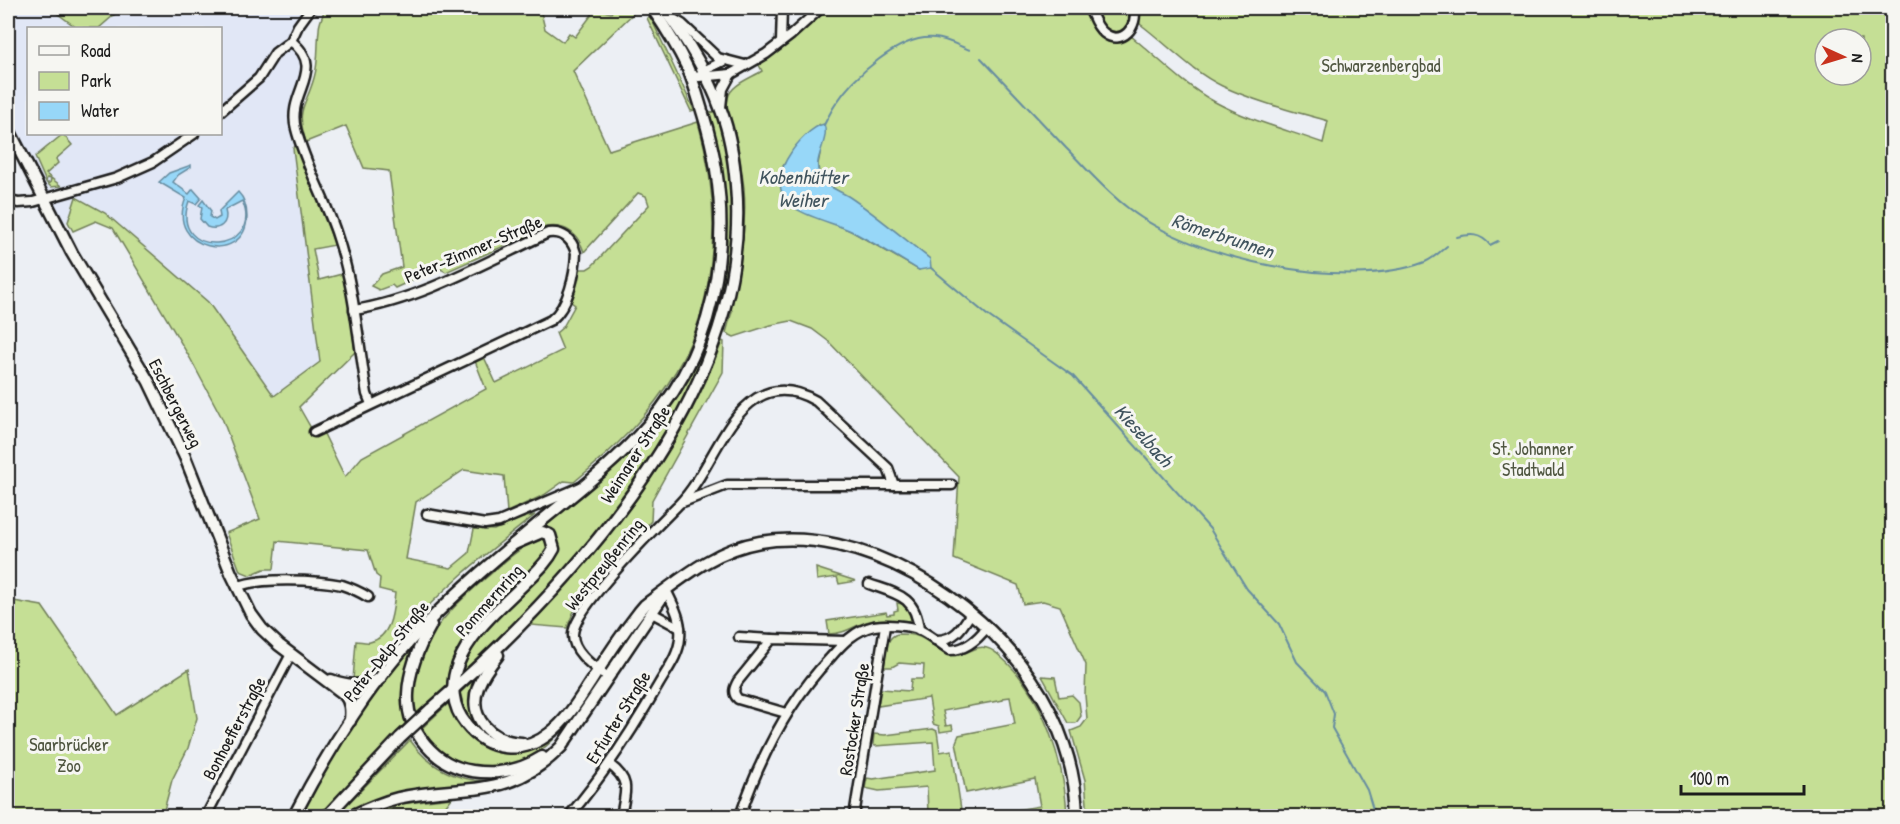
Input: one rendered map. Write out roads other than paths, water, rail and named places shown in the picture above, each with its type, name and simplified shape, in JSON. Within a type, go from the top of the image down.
[{"type":"street","points":[[222,110],[259,78],[275,53],[291,41],[311,8]]},
{"type":"street","name":"Pater-Delp-Straße","points":[[294,816],[320,768],[350,721],[380,679],[425,625],[514,544],[588,484],[639,435],[675,389],[697,348],[707,320],[719,263],[720,205],[713,147],[699,77],[652,8]]},
{"type":"street","name":"Weimarer Straße","points":[[327,816],[400,738],[520,626],[592,545],[646,472],[690,398],[710,354],[730,286],[737,232],[735,173],[721,108],[699,77],[671,17],[663,8]]},
{"type":"street","points":[[781,42],[782,8]]},
{"type":"street","points":[[699,77],[731,74],[781,42],[821,8]]},
{"type":"street","points":[[1089,8],[1098,27],[1104,33],[1117,36],[1128,33],[1133,28],[1136,21],[1134,8]]},
{"type":"street","points":[[671,17],[682,24],[711,53],[724,61],[745,65]]},
{"type":"street","points":[[291,41],[302,51],[308,68],[296,98],[294,110],[296,129],[336,231],[349,277],[367,394],[371,404]]},
{"type":"street","points":[[699,77],[724,61]]},
{"type":"street","points":[[721,108],[723,89],[731,74]]},
{"type":"street","name":"Eschbergerweg","points":[[8,128],[72,253],[157,397],[185,457],[250,614],[262,629],[348,699],[351,707],[350,721]]},
{"type":"street","points":[[8,200],[18,203],[33,202],[117,178],[153,162],[193,135]]},
{"type":"street","name":"Peter-Zimmer-Straße","points":[[314,432],[551,320],[560,310],[571,284],[576,253],[566,236],[561,233],[549,233],[432,286],[371,307],[354,310]]},
{"type":"street","name":"Westpreußenring","points":[[603,673],[585,658],[574,642],[576,623],[587,606],[641,540],[680,503],[702,473],[738,414],[754,400],[774,391],[796,392],[816,401],[888,468],[894,485]]},
{"type":"street","name":"Pater-Delp-Straße","points":[[427,514],[485,524],[499,522],[570,489],[588,484]]},
{"type":"street","name":"Westpreußenring","points":[[680,503],[727,485],[952,485]]},
{"type":"street","name":"Pommernring","points":[[514,544],[543,531],[549,535],[554,549],[542,566],[476,635],[457,665],[453,690],[464,722],[483,740],[507,749],[531,744],[560,724],[652,613],[666,591]]},
{"type":"street","name":"Pommernring","points":[[351,816],[399,798],[507,783],[545,763],[561,747],[645,605],[712,558],[738,547],[767,541],[812,541],[856,550],[893,564],[928,583],[987,627],[1024,669],[1051,713],[1068,756],[1076,796],[1077,816]]},
{"type":"street","points":[[237,587],[261,581],[328,583],[342,585],[368,597]]},
{"type":"street","points":[[869,584],[909,602],[916,610],[919,630]]},
{"type":"street","points":[[666,591],[675,609],[680,628]]},
{"type":"street","name":"Pommernring","points":[[452,598],[423,639],[415,658],[409,683],[408,704],[412,720],[421,740],[432,753],[467,770],[495,773],[510,771],[541,758],[559,744],[576,723]]},
{"type":"street","points":[[652,613],[680,628]]},
{"type":"street","points":[[934,640],[952,637],[971,614]]},
{"type":"street","points":[[520,626],[486,670],[478,687],[476,702],[480,719],[490,733],[503,741],[531,744]]},
{"type":"street","points":[[740,816],[759,766],[786,713],[820,668],[845,641],[866,629],[885,626],[919,630],[950,650],[957,650],[976,640],[987,627]]},
{"type":"street","name":"Rostocker Straße","points":[[854,816],[885,626]]},
{"type":"street","name":"Erfurter Straße","points":[[568,816],[610,765],[673,660],[680,640],[680,628]]},
{"type":"street","points":[[739,636],[845,641]]},
{"type":"street","points":[[772,639],[738,681],[734,688],[734,695],[738,699],[786,713]]},
{"type":"street","name":"Bonhoefferstraße","points":[[206,816],[291,654]]},
{"type":"street","name":"Eschbergerweg","points":[[325,678],[357,686],[380,679]]},
{"type":"street","points":[[610,765],[625,780],[626,790],[621,816]]},
{"type":"water","name":"Kobenhütter Weiher","points":[[824,124],[825,136],[818,161],[821,178],[827,185],[869,211],[930,259],[931,268],[919,270],[851,231],[808,215],[787,202],[780,184],[787,159],[805,136],[814,128]]},
{"type":"water","points":[[191,165],[173,182],[189,194],[193,189],[201,198],[196,204],[189,201],[186,220],[192,234],[203,241],[217,243],[230,240],[241,231],[246,218],[242,201],[225,210],[226,219],[219,227],[207,227],[200,219],[202,207],[199,205],[203,200],[211,211],[210,217],[215,220],[220,217],[219,211],[238,192],[245,203],[247,217],[243,232],[234,242],[221,246],[208,246],[195,240],[186,230],[182,216],[186,198],[159,182],[169,173]]},
{"type":"waterway","name":"Römerbrunnen","points":[[824,125],[835,105],[853,82],[865,70],[893,50],[907,43],[935,38],[970,50]]},
{"type":"waterway","name":"Römerbrunnen","points":[[981,58],[1111,194],[1156,226],[1191,243],[1271,266],[1313,272],[1354,274],[1392,270],[1425,262],[1447,246]]},
{"type":"waterway","points":[[1457,237],[1475,235],[1483,238],[1490,245],[1498,241]]},
{"type":"waterway","name":"Kieselbach","points":[[931,268],[987,315],[1073,376],[1210,529],[1247,589],[1279,624],[1297,662],[1325,691],[1334,714],[1332,728],[1367,790],[1375,816]]},
{"type":"park label","name":"Schwarzenbergbad","points":[[1381,65]]},
{"type":"park label","name":"St. Johanner Stadtwald","points":[[1533,458]]},
{"type":"park label","name":"Saarbrücker Zoo","points":[[69,754]]}]
